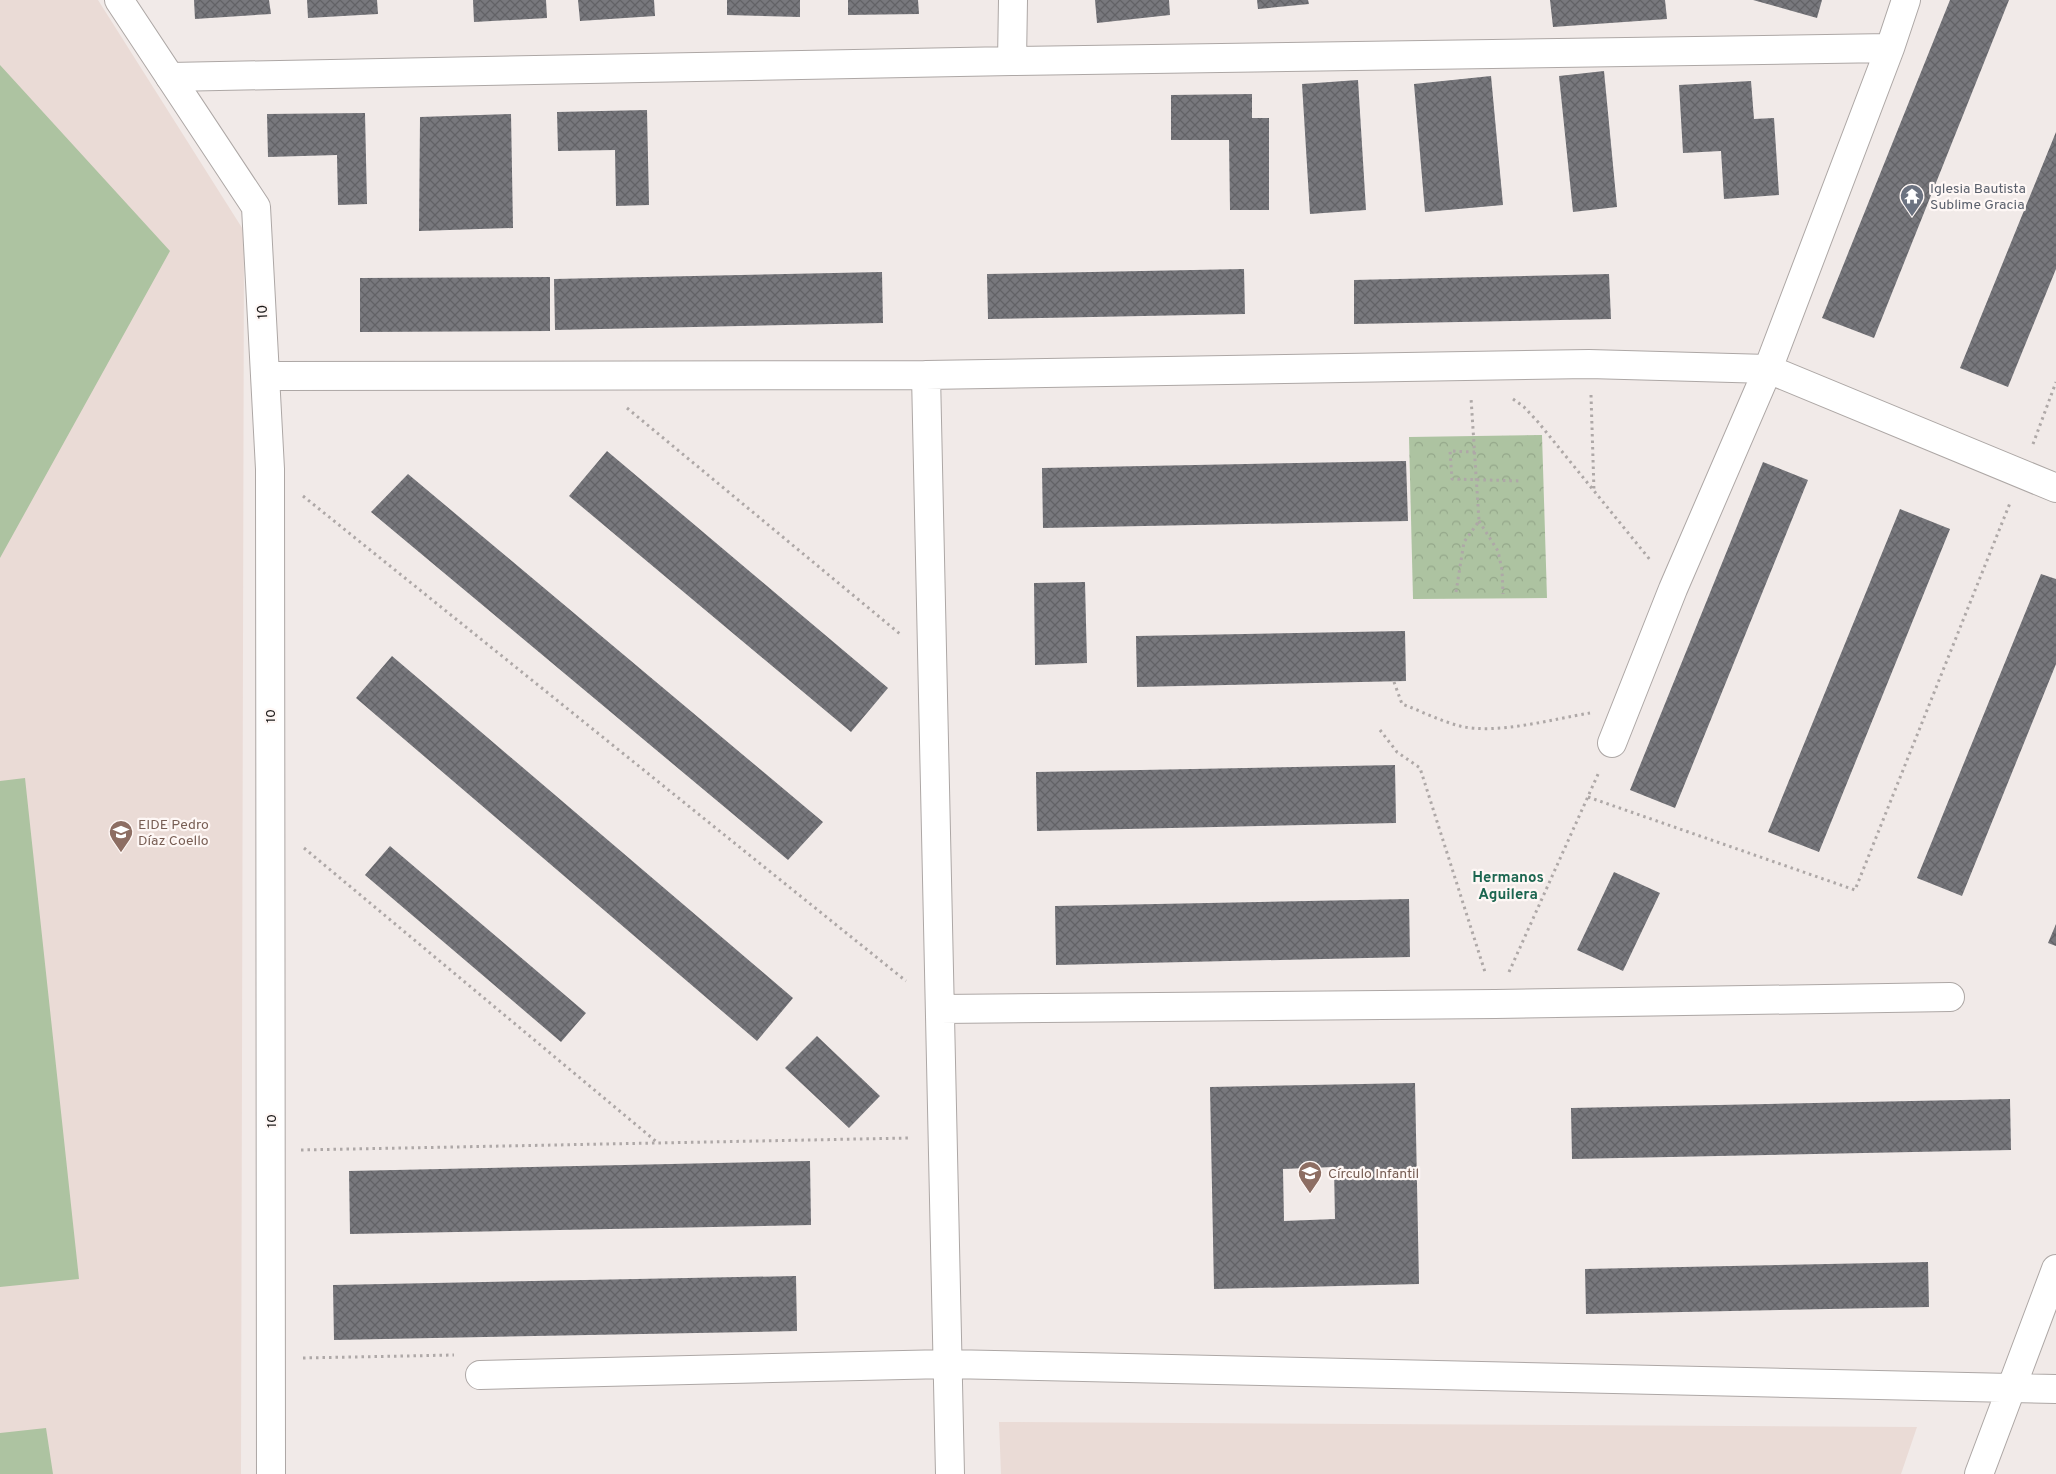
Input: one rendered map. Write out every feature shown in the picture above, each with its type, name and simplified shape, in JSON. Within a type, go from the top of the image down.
[{"type":"street","name":"10","points":[[119,0],[256,207],[270,469],[271,1474]]},
{"type":"street","points":[[1012,61],[1013,0]]},
{"type":"street","points":[[1612,743],[1673,589],[1768,369],[1890,48],[1906,0]]},
{"type":"street","points":[[170,77],[1012,61],[1890,48]]},
{"type":"street","points":[[266,376],[926,375],[1589,364],[1768,369],[2056,488]]},
{"type":"street","points":[[926,375],[950,1474]]},
{"type":"street","points":[[940,1009],[1495,1004],[1950,997]]},
{"type":"street","points":[[1979,1474],[2056,1269]]},
{"type":"street","points":[[480,1375],[947,1364],[2056,1390]]},
{"type":"path","points":[[1588,797],[1854,890],[2022,474],[2056,382]]},
{"type":"path","points":[[1591,395],[1594,492]]},
{"type":"path","points":[[1510,397],[1524,407],[1538,422],[1673,589]]},
{"type":"path","points":[[1471,398],[1479,520],[1498,552],[1502,570],[1503,594]]},
{"type":"path","points":[[626,408],[932,661]]},
{"type":"path","points":[[1475,452],[1450,451],[1452,479],[1521,481]]},
{"type":"path","points":[[270,469],[940,1009]]},
{"type":"path","points":[[1456,592],[1464,542],[1479,520]]},
{"type":"path","points":[[1394,682],[1402,704],[1461,726],[1488,729],[1522,725],[1628,706]]},
{"type":"path","points":[[1380,730],[1397,752],[1420,768],[1495,1004]]},
{"type":"path","points":[[1495,1004],[1612,743]]},
{"type":"path","points":[[270,821],[658,1143]]},
{"type":"path","points":[[271,1151],[943,1137]]},
{"type":"shaded area","name":"EIDE Pedro Díaz Coello","points":[[0,0],[98,0],[244,231],[241,1474],[0,1474]]},
{"type":"shaded area","points":[[999,1422],[1917,1427],[1901,1474],[1001,1474]]},
{"type":"green space","points":[[0,65],[170,251],[0,558]]},
{"type":"green space","points":[[1542,435],[1547,598],[1413,599],[1409,437]]},
{"type":"green space","points":[[25,778],[79,1279],[0,1287],[0,781]]},
{"type":"green space","points":[[46,1428],[53,1474],[0,1474],[0,1433]]},
{"type":"building","points":[[194,0],[269,0],[271,14],[195,19]]},
{"type":"building","points":[[307,0],[377,0],[378,14],[308,18]]},
{"type":"building","points":[[473,0],[546,0],[547,18],[474,22]]},
{"type":"building","points":[[578,0],[654,0],[655,16],[580,21]]},
{"type":"building","points":[[727,0],[800,0],[800,17],[727,15]]},
{"type":"building","points":[[848,0],[918,0],[919,14],[848,15]]},
{"type":"building","points":[[1095,0],[1169,0],[1170,15],[1097,23]]},
{"type":"building","points":[[1257,0],[1308,0],[1309,4],[1258,9]]},
{"type":"building","points":[[1550,0],[1665,0],[1667,19],[1553,27]]},
{"type":"building","points":[[1753,0],[1822,0],[1817,18]]},
{"type":"building","points":[[1950,0],[2009,0],[1874,338],[1822,318]]},
{"type":"building","points":[[1604,71],[1617,207],[1573,212],[1559,76]]},
{"type":"building","points":[[1491,76],[1503,205],[1425,212],[1414,84]]},
{"type":"building","points":[[1358,80],[1366,210],[1310,214],[1302,84]]},
{"type":"building","points":[[1751,81],[1754,119],[1774,118],[1779,195],[1724,199],[1721,151],[1683,153],[1679,85]]},
{"type":"building","points":[[1252,94],[1252,118],[1269,118],[1269,210],[1230,210],[1229,140],[1171,140],[1171,95]]},
{"type":"building","points":[[647,110],[649,205],[616,206],[615,150],[558,151],[557,112]]},
{"type":"building","points":[[365,113],[367,204],[338,205],[337,155],[268,157],[267,114]]},
{"type":"building","points":[[511,114],[513,228],[419,231],[420,117]]},
{"type":"building","points":[[2056,132],[2056,269],[2008,387],[1960,368]]},
{"type":"building","points":[[1244,269],[1245,314],[988,319],[987,274]]},
{"type":"building","points":[[882,272],[883,323],[555,330],[554,279]]},
{"type":"building","points":[[1609,274],[1611,319],[1354,324],[1354,280]]},
{"type":"building","points":[[550,277],[550,331],[360,332],[360,278]]},
{"type":"building","points":[[607,451],[888,688],[851,732],[569,496]]},
{"type":"building","points":[[1406,461],[1408,521],[1043,528],[1042,468]]},
{"type":"building","points":[[1763,462],[1808,480],[1675,808],[1630,790]]},
{"type":"building","points":[[408,474],[823,822],[788,860],[371,512]]},
{"type":"building","points":[[1900,509],[1950,529],[1819,852],[1768,832]]},
{"type":"building","points":[[2041,574],[2056,579],[2056,664],[1962,896],[1917,878]]},
{"type":"building","points":[[1085,582],[1087,663],[1035,665],[1034,583]]},
{"type":"building","points":[[1405,631],[1406,681],[1137,687],[1136,636]]},
{"type":"building","points":[[392,656],[793,998],[757,1041],[356,698]]},
{"type":"building","points":[[1395,765],[1396,823],[1037,831],[1036,772]]},
{"type":"building","points":[[390,846],[586,1013],[561,1042],[365,875]]},
{"type":"building","points":[[1614,872],[1660,893],[1623,971],[1577,950]]},
{"type":"building","points":[[1409,899],[1410,957],[1056,965],[1055,906]]},
{"type":"building","points":[[2056,924],[2056,946],[2048,943]]},
{"type":"building","points":[[817,1036],[880,1096],[849,1128],[785,1068]]},
{"type":"building","points":[[1415,1083],[1419,1284],[1214,1289],[1210,1087]],"holes":[[[1334,1167],[1335,1219],[1284,1221],[1283,1169]]]},
{"type":"building","points":[[2010,1099],[2011,1150],[1572,1159],[1571,1108]]},
{"type":"building","points":[[810,1161],[811,1225],[350,1234],[349,1171]]},
{"type":"building","points":[[1928,1262],[1929,1307],[1586,1314],[1585,1269]]},
{"type":"building","points":[[796,1276],[797,1331],[334,1340],[333,1285]]},
{"type":"place","name":"Iglesia Bautista Sublime Gracia","points":[[1912,217]]},
{"type":"place","name":"EIDE Pedro Díaz Coello","points":[[121,853]]},
{"type":"place","name":"Círculo Infantil","points":[[1310,1194]]},
{"type":"district","name":"Hermanos Aguilera","points":[[1508,886]]}]
